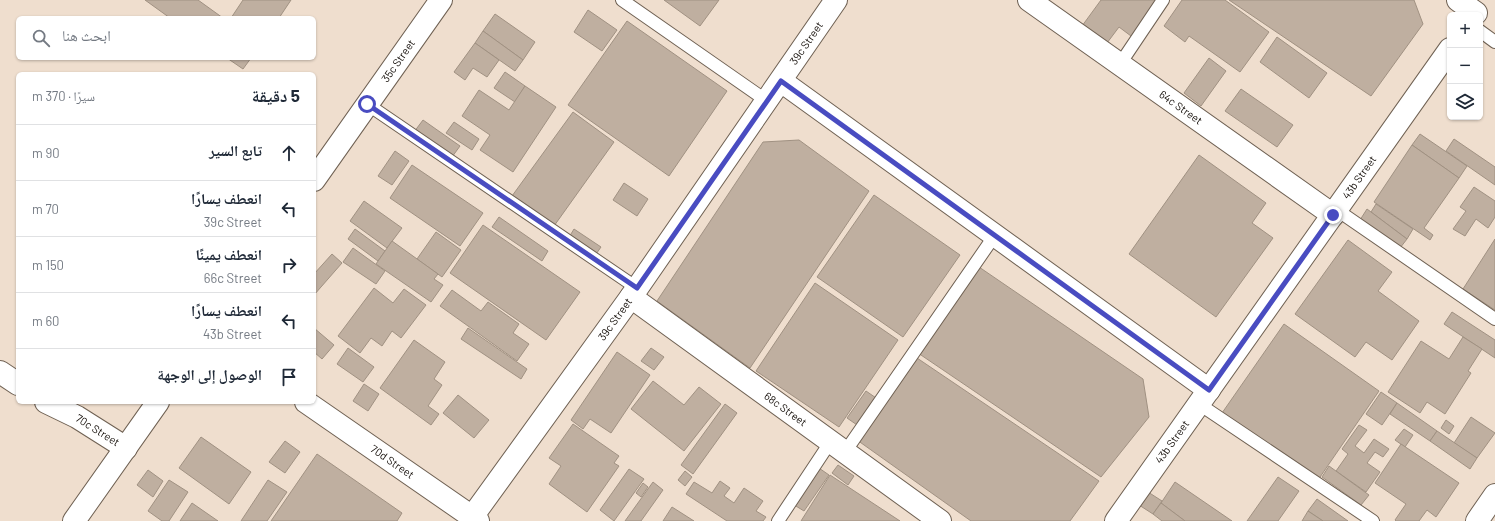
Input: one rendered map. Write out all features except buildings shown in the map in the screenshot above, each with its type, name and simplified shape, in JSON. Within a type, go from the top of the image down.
[{"type":"street","name":"35c Street","points":[[316,177],[440,0]]},
{"type":"street","name":"39c Street","points":[[475,519],[634,293],[836,0]]},
{"type":"street","name":"64c Street","points":[[1029,0],[1335,212]]},
{"type":"street","points":[[1458,0],[1475,12]]},
{"type":"street","name":"43b Street","points":[[1116,521],[1447,53]]},
{"type":"street","points":[[781,81],[995,235],[1204,397]]},
{"type":"street","name":"68c Street","points":[[634,293],[838,447],[940,521]]},
{"type":"street","points":[[0,372],[16,383]]},
{"type":"street","name":"70c Street","points":[[50,404],[77,417],[122,454]]},
{"type":"street","points":[[74,521],[157,404]]},
{"type":"street","name":"70d Street","points":[[309,404],[475,519]]},
{"type":"street","points":[[1477,521],[1495,495]]},
{"type":"lane","points":[[622,0],[767,101]]},
{"type":"lane","points":[[1120,64],[1163,0]]},
{"type":"lane","points":[[1483,22],[1495,42]]},
{"type":"lane","points":[[367,104],[634,293]]},
{"type":"lane","points":[[1335,212],[1495,319]]},
{"type":"lane","points":[[778,521],[838,447],[995,235]]},
{"type":"lane","points":[[1204,397],[1372,521]]},
{"type":"route","points":[[367,104],[637,288],[781,81],[1209,390],[1333,215]]}]
